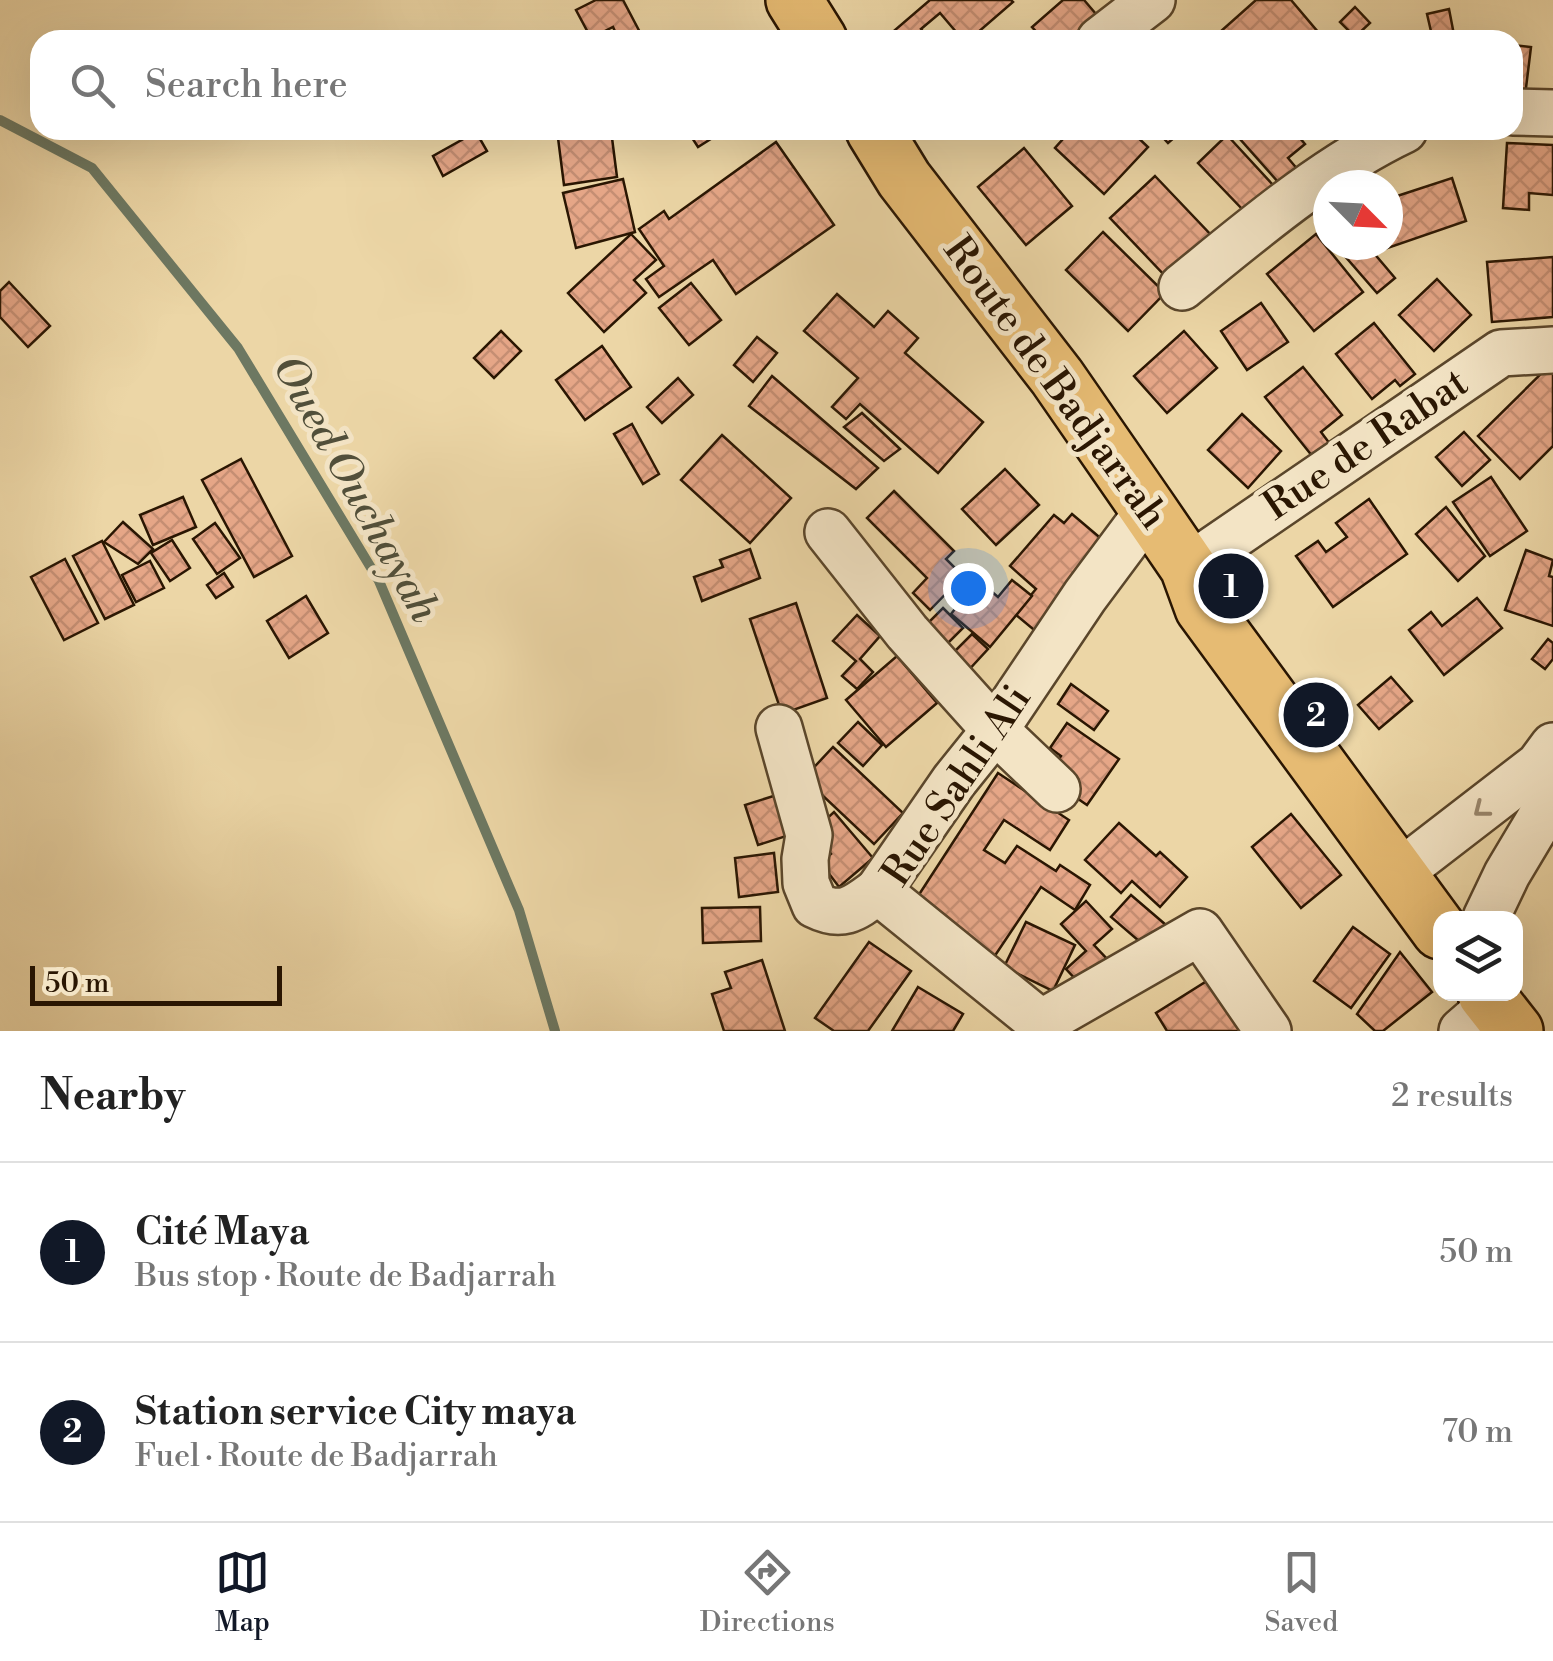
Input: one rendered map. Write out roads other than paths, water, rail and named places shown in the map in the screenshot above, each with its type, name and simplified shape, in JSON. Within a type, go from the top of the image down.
[{"type":"main road","points":[[794,0],[813,30]]},
{"type":"main road","name":"Route de Badjarrah","points":[[880,140],[904,179],[1057,377],[1188,567],[1203,608],[1433,921]]},
{"type":"street","points":[[1113,30],[1152,0]]},
{"type":"street","points":[[1523,112],[1553,113]]},
{"type":"street","points":[[1182,287],[1276,211],[1384,140]]},
{"type":"street","name":"Rue de Rabat","points":[[1188,567],[1502,352],[1553,350]]},
{"type":"street","name":"Rue Sahli Ali","points":[[1149,510],[878,891],[1041,1023],[1200,932],[1268,1031]]},
{"type":"street","points":[[828,532],[907,632],[995,730],[1058,789]]},
{"type":"street","points":[[779,728],[808,835],[806,883],[815,904],[828,911],[843,912],[854,909],[878,891]]},
{"type":"street","points":[[1399,873],[1540,765],[1553,746]]},
{"type":"street","points":[[1489,911],[1553,797]]},
{"type":"waterway","name":"Oued Ouchayah","points":[[0,120],[30,136]]},
{"type":"waterway","name":"Oued Ouchayah","points":[[38,140],[92,168],[238,348],[379,581],[519,910],[555,1031]]},
{"type":"place","name":"Cité Maya","points":[[1231,586]]},
{"type":"place","name":"Station service City maya","points":[[1316,715]]}]
